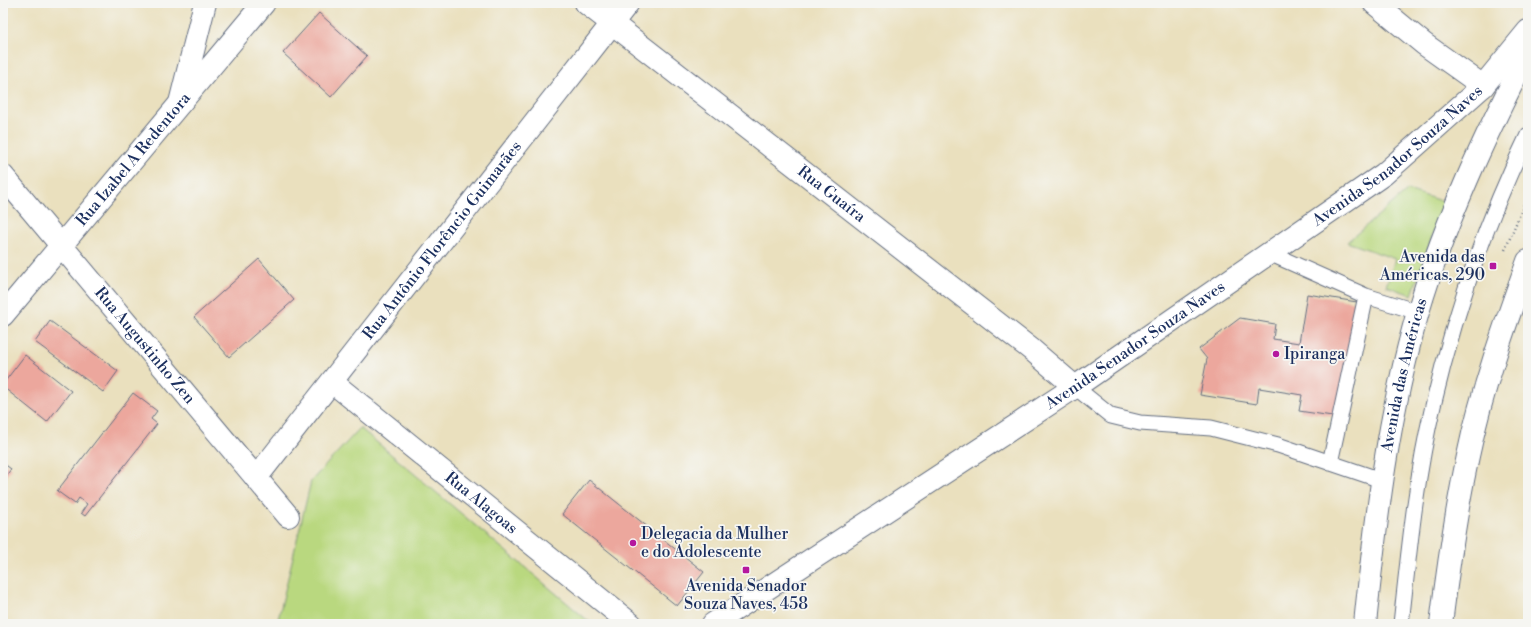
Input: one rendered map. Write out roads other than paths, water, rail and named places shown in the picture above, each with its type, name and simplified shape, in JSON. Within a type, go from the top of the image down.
[{"type":"main road","points":[[180,103],[205,3]]},
{"type":"main road","name":"Rua Izabel A Redentora","points":[[3,315],[264,3]]},
{"type":"main road","name":"Rua Guaíra","points":[[586,3],[1032,350],[1075,387]]},
{"type":"main road","name":"Rua Antônio Florêncio Guimarães","points":[[256,478],[628,3]]},
{"type":"main road","points":[[1374,3],[1424,44],[1483,86]]},
{"type":"main road","name":"Avenida Senador Souza Naves","points":[[713,624],[1075,387],[1384,174],[1483,86],[1528,31]]},
{"type":"main road","name":"Avenida das Américas","points":[[1365,624],[1381,480],[1390,426],[1418,312],[1454,208],[1489,129],[1528,52]]},
{"type":"main road","name":"Rua Augustinho Zen","points":[[3,176],[288,516]]},
{"type":"main road","points":[[1442,624],[1455,522],[1468,455],[1492,364],[1528,261]]},
{"type":"main road","name":"Rua Alagoas","points":[[332,382],[631,624]]},
{"type":"lane","points":[[1401,624],[1419,476],[1432,407],[1450,339],[1471,272],[1492,215],[1528,135]]},
{"type":"lane","points":[[1269,253],[1366,296],[1418,312]]},
{"type":"lane","points":[[1330,463],[1366,296]]},
{"type":"lane","points":[[1075,387],[1111,416],[1140,423],[1211,428],[1278,445],[1381,480]]},
{"type":"place","name":"Avenida das Américas, 290","points":[[1493,266]]},
{"type":"place","name":"Ipiranga","points":[[1276,354]]},
{"type":"place","name":"Delegacia da Mulher e do Adolescente","points":[[633,543]]},
{"type":"place","name":"Avenida Senador Souza Naves, 458","points":[[746,570]]}]
